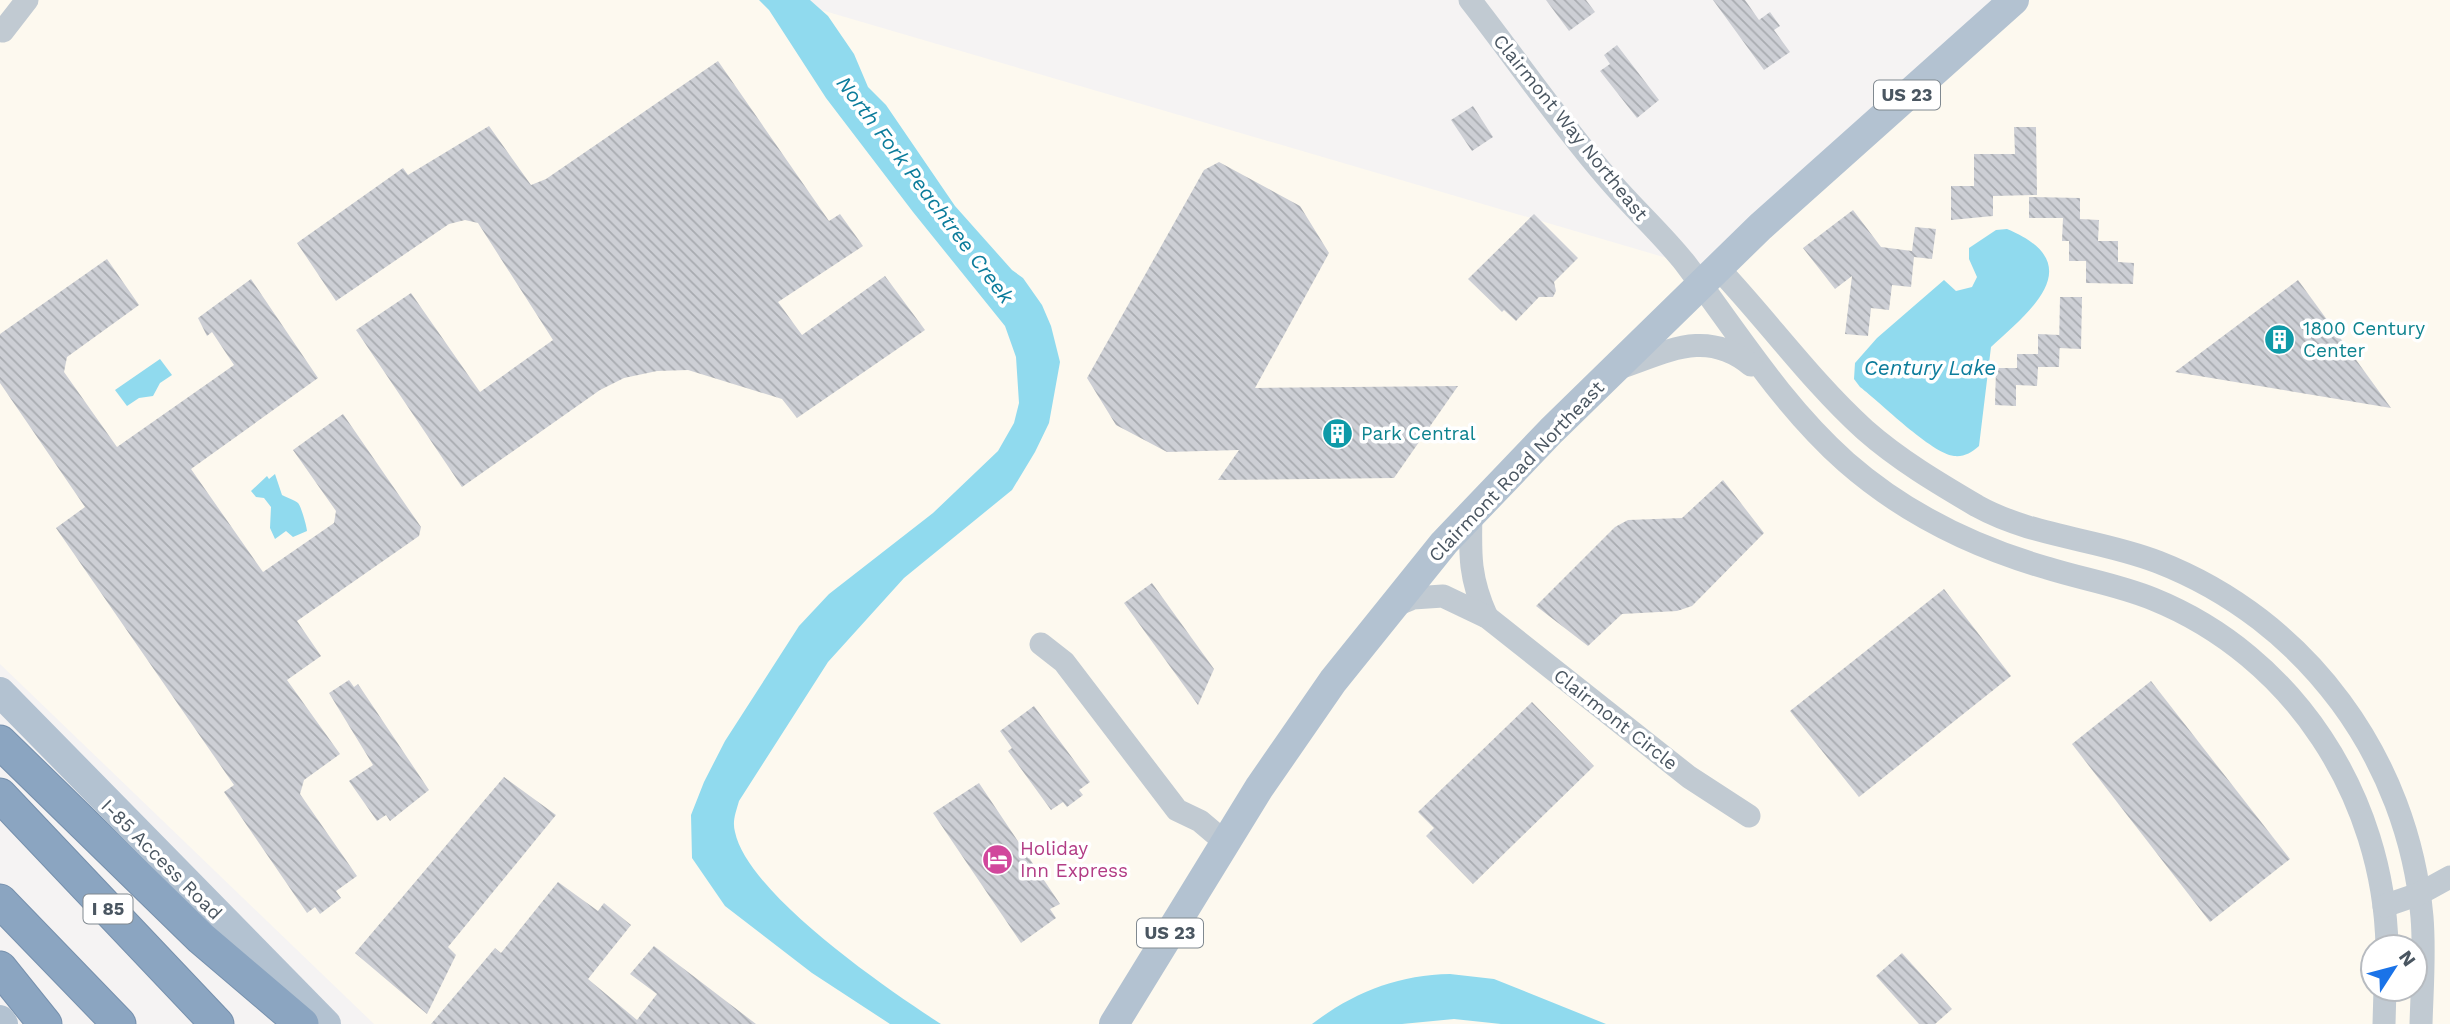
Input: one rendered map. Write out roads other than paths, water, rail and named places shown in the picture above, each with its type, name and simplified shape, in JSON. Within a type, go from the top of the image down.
[{"type":"highway","points":[[0,741],[201,939],[302,1024]]},
{"type":"highway","name":"I 85","points":[[0,795],[216,1024]]},
{"type":"highway","points":[[0,901],[119,1024]]},
{"type":"highway","points":[[0,968],[46,1024]]},
{"type":"main road","name":"Clairmont Road Northeast","points":[[1114,1024],[1259,788],[1333,681],[1391,607],[1471,513],[1709,276],[2014,0]]},
{"type":"main road","name":"I-85 Access Road","points":[[0,692],[326,1024]]},
{"type":"street","points":[[3,31],[27,0]]},
{"type":"street","name":"Clairmont Way Northeast","points":[[1470,0],[1609,180],[1683,261],[1709,276]]},
{"type":"street","points":[[1709,276],[1778,392]]},
{"type":"street","points":[[1709,276],[1850,415],[1922,473],[2010,524],[2138,555],[2177,570],[2241,604],[2279,634],[2334,691],[2369,742],[2402,818],[2419,894],[2423,937],[2421,1024]]},
{"type":"street","points":[[1613,370],[1687,345],[1713,345],[1740,356],[1843,459],[1905,506],[1962,537],[2001,552],[2157,600],[2211,627],[2256,663],[2317,730],[2348,782],[2375,854],[2386,933]]},
{"type":"street","name":"Clairmont Circle","points":[[1471,513],[1469,563],[1475,590],[1487,617]]},
{"type":"street","name":"Clairmont Circle","points":[[1391,607],[1413,598],[1443,596],[1487,617],[1689,777],[1749,816]]},
{"type":"street","points":[[1041,644],[1064,662],[1177,810],[1200,821],[1226,842]]},
{"type":"street","points":[[2384,906],[2419,894],[2450,877]]},
{"type":"street","points":[[2384,1024],[2385,1003]]},
{"type":"water","name":"North Fork Peachtree Creek","points":[[759,0],[810,0],[828,16],[854,54],[868,87],[886,105],[955,206],[1012,270],[1023,278],[1042,305],[1051,326],[1060,362],[1049,423],[1012,490],[904,578],[828,662],[739,801],[735,817],[735,832],[745,857],[792,911],[856,965],[941,1024],[890,1024],[812,973],[725,906],[692,858],[691,815],[704,782],[725,741],[799,626],[829,594],[933,513],[998,451],[1014,423],[1019,403],[1016,357],[1005,326],[826,98],[769,10]]},
{"type":"water","name":"Century Lake","points":[[2007,229],[2032,243],[2045,257],[2049,272],[2045,288],[2035,303],[1991,347],[1979,446],[1967,454],[1954,456],[1944,453],[1920,437],[1860,387],[1854,379],[1855,363],[1877,338],[1944,280],[1956,291],[1972,287],[1977,277],[1969,259],[1969,248],[1996,230]]},
{"type":"water","points":[[160,359],[172,375],[160,383],[153,396],[139,398],[127,406],[115,390]]},
{"type":"water","points":[[275,474],[282,495],[298,503],[305,521],[307,531],[293,537],[286,531],[275,539],[270,528],[271,507],[264,498],[256,497],[251,491],[267,476],[269,479]]},
{"type":"water","points":[[1450,974],[1494,979],[1606,1024],[1501,1024],[1454,1019],[1402,1024],[1312,1024],[1344,1003],[1377,987],[1412,978]]},
{"type":"place","name":"1800 Century Center","points":[[2280,339]]},
{"type":"place","name":"Park Central","points":[[1338,433]]},
{"type":"place","name":"Holiday Inn Express","points":[[997,859]]}]
